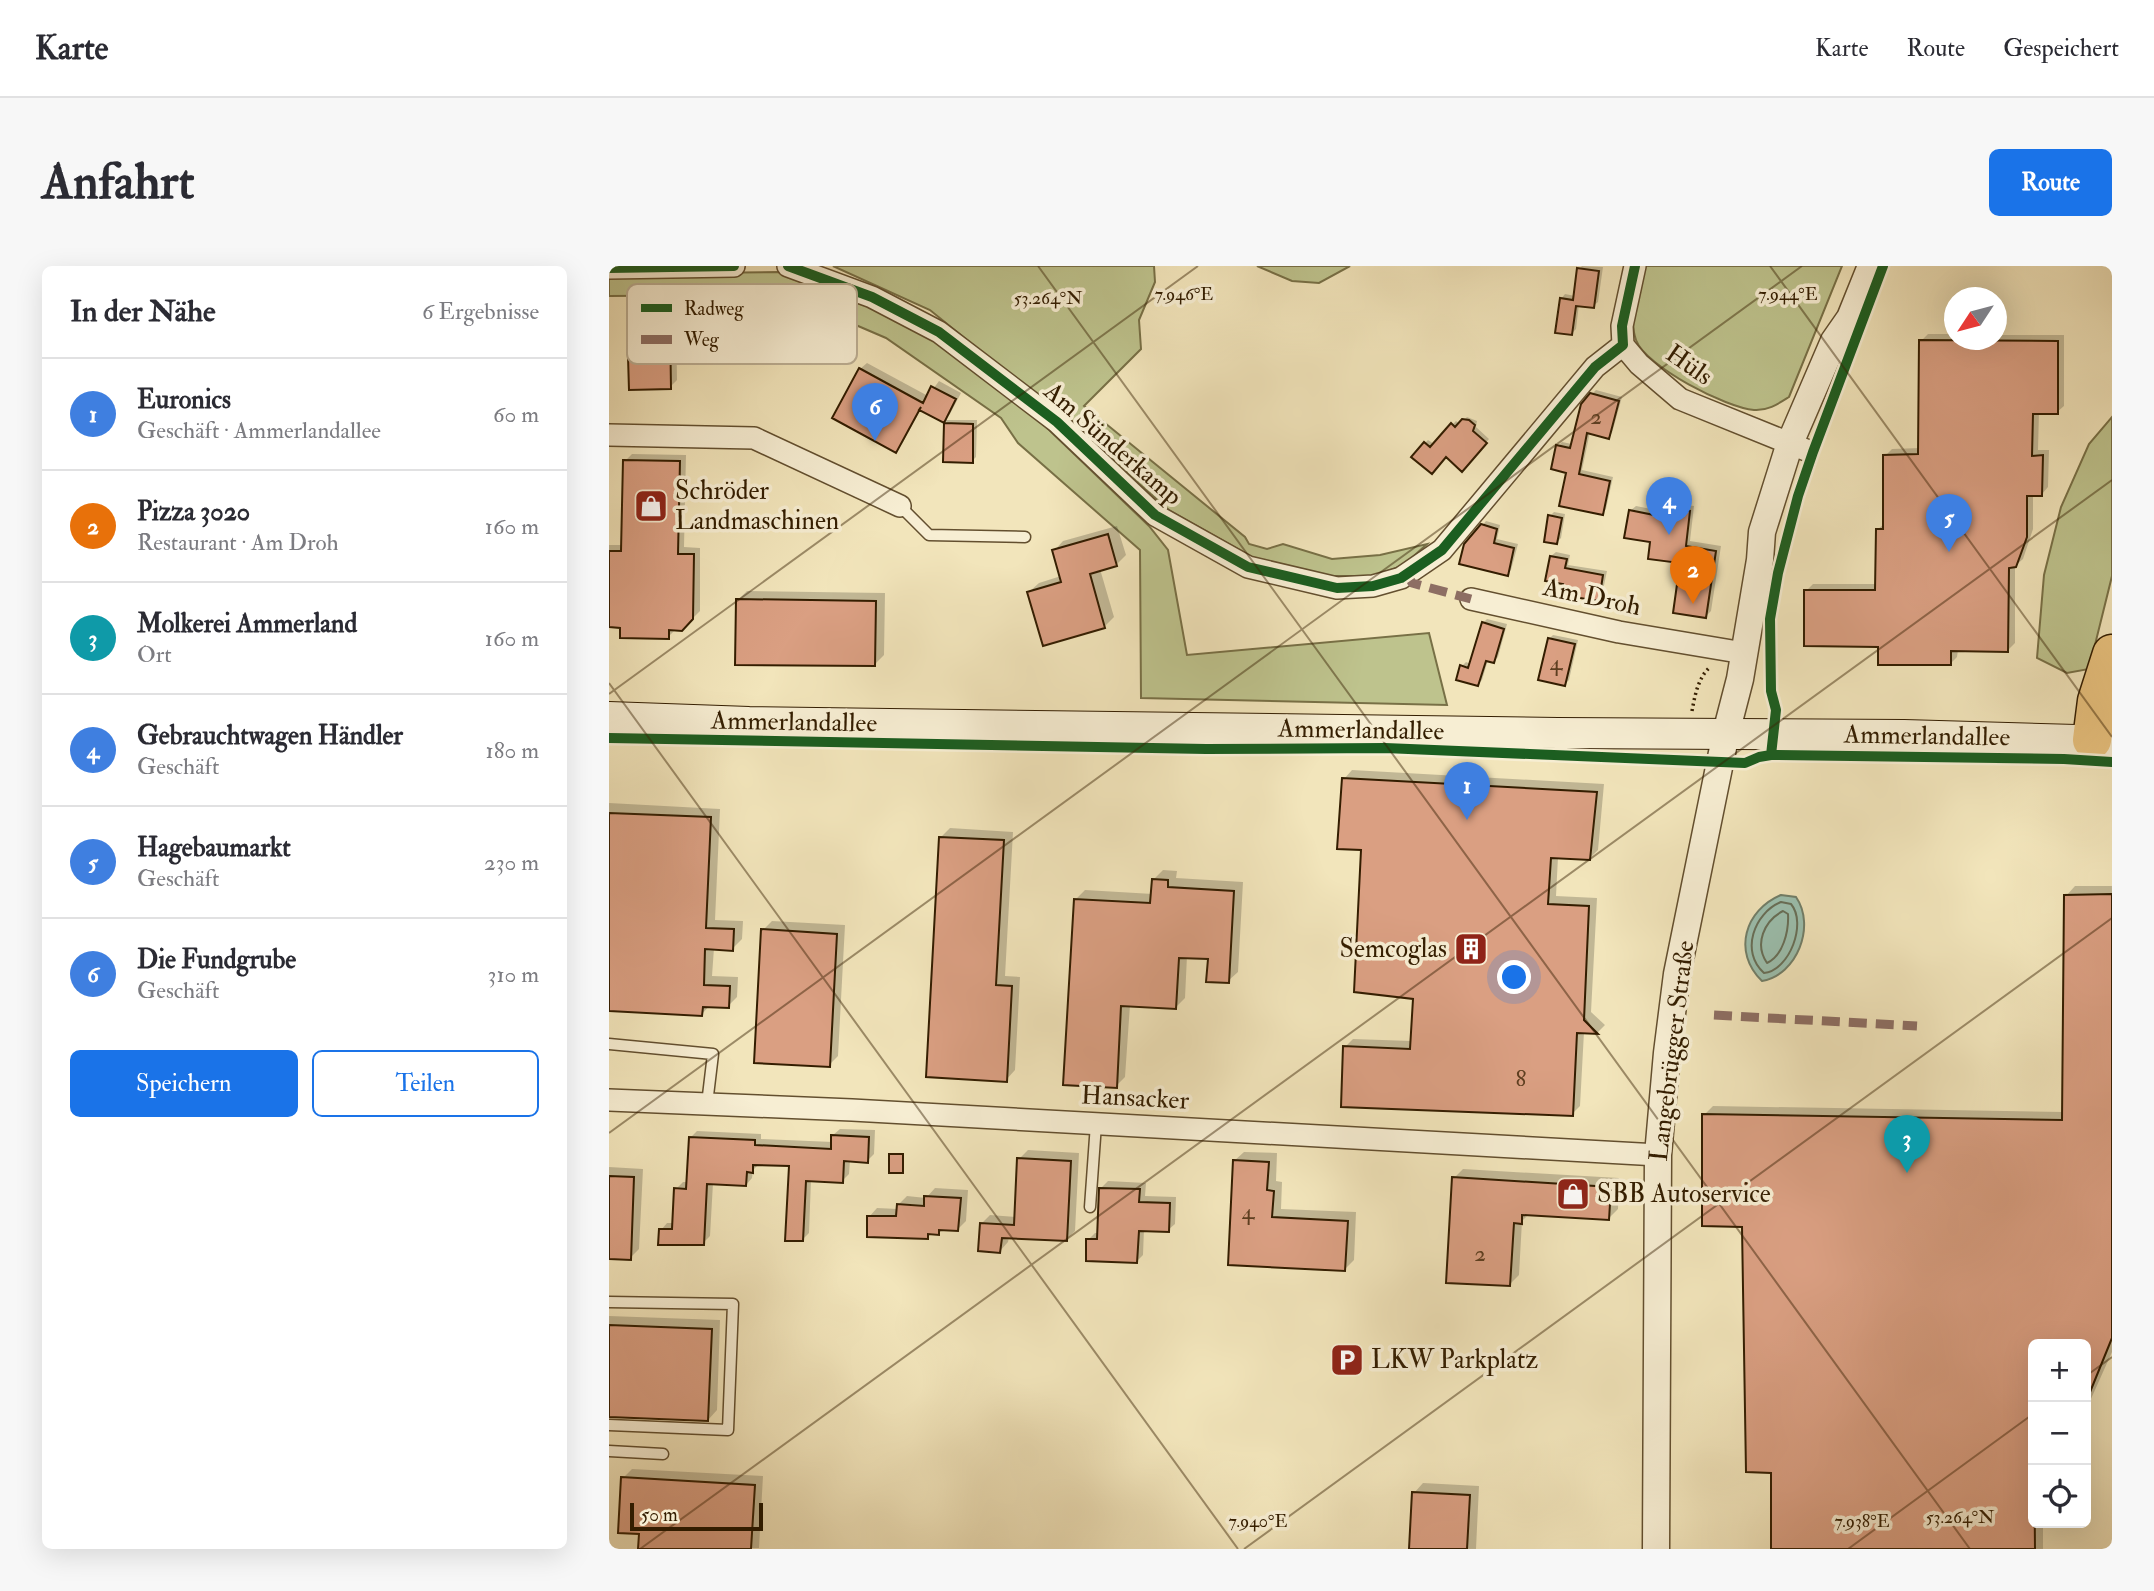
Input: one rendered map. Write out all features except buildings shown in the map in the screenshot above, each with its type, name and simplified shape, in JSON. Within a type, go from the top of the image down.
[{"type":"highway","points":[[2102,741],[2097,701],[2112,654]]},
{"type":"main road","name":"Ammerlandallee","points":[[609,717],[750,722],[1726,733],[2102,741]]},
{"type":"street","points":[[609,268],[734,266]]},
{"type":"street","name":"Am Sünderkamp","points":[[788,266],[837,284]]},
{"type":"street","points":[[1623,345],[1622,326],[1635,266]]},
{"type":"street","name":"Langebrügger Straße","points":[[1656,1549],[1658,1155],[1677,974],[1726,733],[1736,652],[1760,560],[1773,537],[1798,447],[1845,346],[1850,318],[1871,266]]},
{"type":"street","name":"Am Sünderkamp","points":[[857,291],[939,332],[1057,422],[1155,515],[1248,567],[1337,588],[1373,586],[1401,578],[1442,550],[1595,367],[1623,345]]},
{"type":"street","name":"Hüls","points":[[1623,345],[1639,364],[1680,399],[1798,447]]},
{"type":"street","points":[[609,435],[754,438],[901,506]]},
{"type":"street","name":"Am Droh","points":[[1471,599],[1619,632],[1736,652]]},
{"type":"street","name":"Hansacker","points":[[609,1100],[1658,1155]]},
{"type":"lane","points":[[901,506],[929,535],[1025,537]]},
{"type":"lane","points":[[609,1044],[713,1054],[707,1104]]},
{"type":"lane","points":[[1090,1207],[1096,1124]]},
{"type":"lane","points":[[609,1302],[733,1304],[728,1430],[609,1425]]},
{"type":"lane","points":[[609,1451],[663,1454]]},
{"type":"path","points":[[1688,734],[1696,690],[1705,671],[1736,652]]},
{"type":"green space","points":[[833,266],[1154,266],[1155,282],[1139,320],[1141,349],[1084,406],[1245,537],[1249,544],[1267,549],[1283,544],[1332,559],[1380,555],[1427,544],[1404,565],[1375,576],[1329,576],[1263,563],[1169,510],[1072,425],[930,310]]},
{"type":"green space","points":[[1257,266],[1350,266],[1319,283],[1292,281]]},
{"type":"green space","points":[[1643,266],[1842,266],[1789,397],[1773,406],[1754,410],[1707,394],[1671,373],[1643,351],[1636,340],[1633,322]]},
{"type":"green space","points":[[779,272],[814,284],[627,284],[627,296],[609,296],[609,274]]},
{"type":"green space","points":[[857,301],[905,321],[972,367],[1045,426],[1149,526],[1168,550],[1187,655],[1429,633],[1447,705],[1141,698],[1140,550],[1018,443],[1001,418],[886,338],[857,326]]},
{"type":"green space","points":[[2112,417],[2112,576],[2089,669],[2067,673],[2037,658],[2044,575],[2061,507],[2089,444]]},
{"type":"water","points":[[1781,895],[1796,897],[1802,909],[1803,935],[1800,948],[1785,969],[1762,981],[1747,957],[1747,933],[1751,921],[1759,911]]},
{"type":"marked path","points":[[1408,575],[1412,583],[1471,599]]},
{"type":"marked path","points":[[1714,1015],[1917,1026]]},
{"type":"cycle path","points":[[609,268],[734,266]]},
{"type":"cycle path","points":[[788,266],[837,284]]},
{"type":"cycle path","points":[[857,291],[939,332],[1057,422],[1155,515],[1248,567],[1337,588],[1373,586],[1401,578],[1442,550],[1595,367],[1623,345],[1622,326],[1635,266]]},
{"type":"cycle path","points":[[1771,755],[1776,710],[1771,691],[1770,619],[1778,573],[1798,496],[1813,452],[1883,266]]},
{"type":"cycle path","points":[[609,738],[1206,749],[1385,748],[1745,763],[1771,755],[2112,762]]},
{"type":"place","name":"Die Fundgrube","points":[[875,441]]},
{"type":"place","name":"Schröder Landmaschinen","points":[[651,506]]},
{"type":"place","name":"Gebrauchtwagen Händler","points":[[1669,535]]},
{"type":"place","name":"Hagebaumarkt","points":[[1949,552]]},
{"type":"place","name":"Pizza 3020","points":[[1693,604]]},
{"type":"place","name":"Euronics","points":[[1467,820]]},
{"type":"place","name":"Semcoglas","points":[[1471,949]]},
{"type":"place","name":"Molkerei Ammerland","points":[[1907,1173]]},
{"type":"place","name":"SBB Autoservice","points":[[1573,1194]]},
{"type":"place","name":"LKW Parkplatz","points":[[1347,1360]]}]
